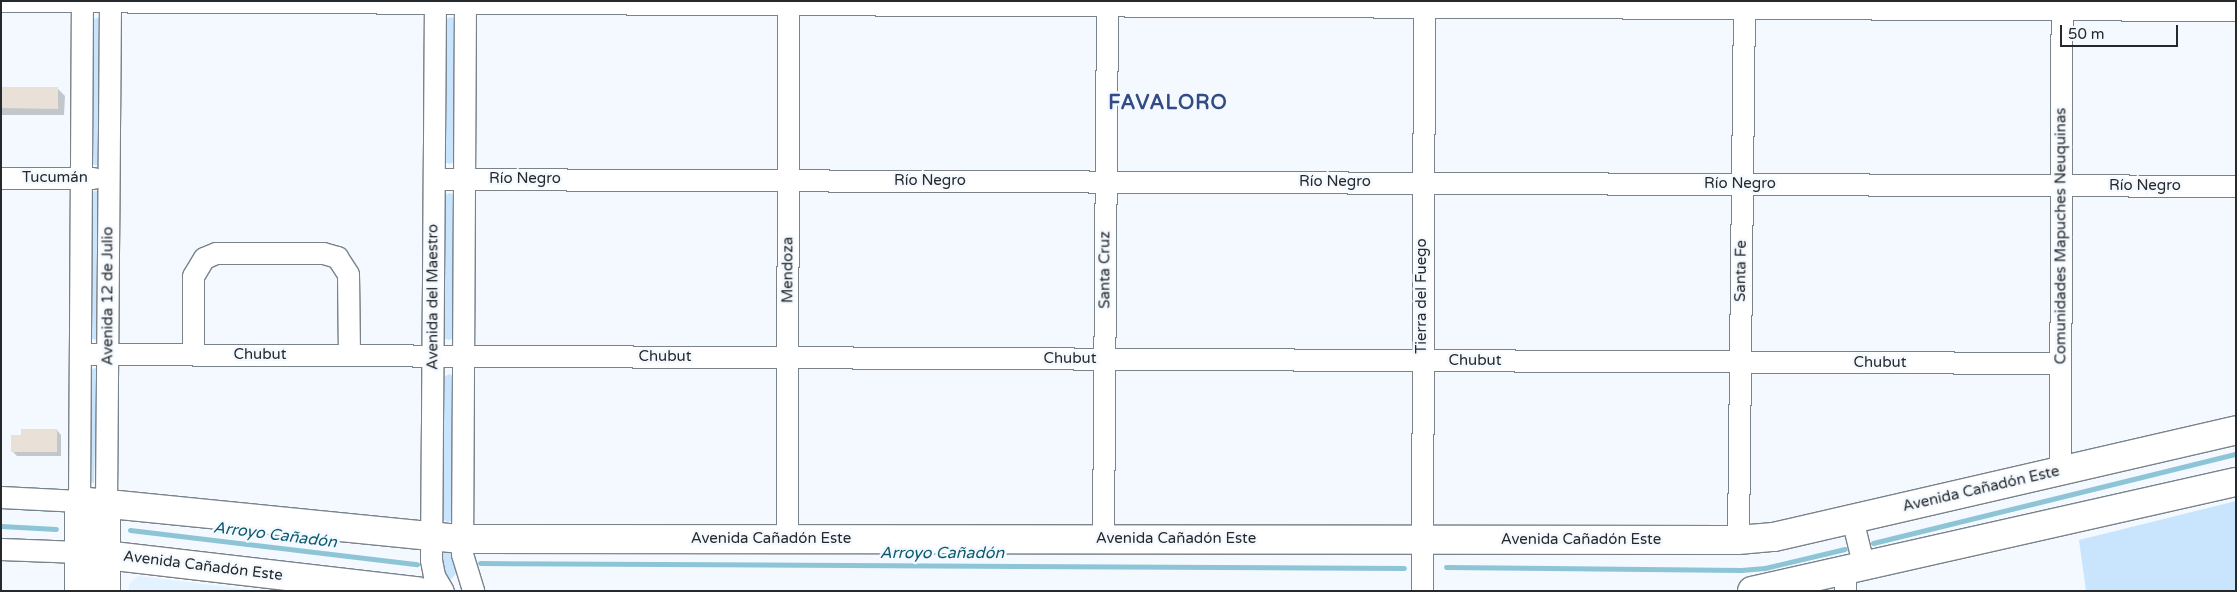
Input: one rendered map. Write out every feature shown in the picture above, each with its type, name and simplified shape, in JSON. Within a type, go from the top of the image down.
[{"type":"main road","name":"Avenida Cañadón Este","points":[[79,501],[106,502],[432,538],[462,539],[1738,540],[1774,537],[2236,430]]},
{"type":"main road","points":[[1752,591],[1851,576],[2236,482]]},
{"type":"main road","name":"Avenida 12 de Julio","points":[[78,591],[79,501]]},
{"type":"main road","name":"Avenida 12 de Julio","points":[[106,502],[106,591]]},
{"type":"main road","name":"Avenida Cañadón Este","points":[[78,552],[418,591]]},
{"type":"street","points":[[1,2],[2062,5],[2236,10]]},
{"type":"street","name":"Avenida 12 de Julio","points":[[79,501],[82,2]]},
{"type":"street","name":"Avenida 12 de Julio","points":[[106,502],[110,2]]},
{"type":"street","name":"Avenida del Maestro","points":[[435,2],[431,568],[443,591]]},
{"type":"street","name":"Avenida del Maestro","points":[[465,2],[462,539],[464,565],[473,591]]},
{"type":"street","name":"Mendoza","points":[[787,539],[788,3]]},
{"type":"street","name":"Santa Cruz","points":[[1103,539],[1107,4]]},
{"type":"street","name":"Tierra del Fuego","points":[[1422,591],[1420,540],[1424,4]]},
{"type":"street","name":"Santa Fe","points":[[1738,540],[1744,5]]},
{"type":"street","name":"Comunidades Mapuches Neuquinas","points":[[2060,471],[2062,5]]},
{"type":"street","name":"Tucumán","points":[[1,178],[109,178]]},
{"type":"street","name":"Río Negro","points":[[434,179],[2236,186]]},
{"type":"street","points":[[194,354],[193,276],[204,258],[216,253],[323,253],[337,257],[348,274],[349,355]]},
{"type":"street","name":"Chubut","points":[[80,354],[2060,363]]},
{"type":"street","points":[[1,498],[79,501]]},
{"type":"street","points":[[1851,576],[1852,519]]},
{"type":"street","points":[[1,549],[78,552]]},
{"type":"shaded area","points":[[451,17],[455,19],[455,162],[450,164],[444,162],[444,20]]},
{"type":"shaded area","points":[[100,18],[99,165],[94,165],[90,163],[92,19]]},
{"type":"shaded area","points":[[98,191],[96,340],[89,338],[91,192]]},
{"type":"shaded area","points":[[450,193],[455,195],[454,338],[449,340],[443,338],[443,196]]},
{"type":"shaded area","points":[[97,369],[94,483],[89,482],[90,370]]},
{"type":"shaded area","points":[[449,374],[453,376],[453,520],[448,522],[442,519],[442,378]]},
{"type":"shaded area","points":[[2236,501],[2236,591],[2086,591],[2079,540]]},
{"type":"shaded area","points":[[450,551],[457,573],[449,581],[442,575],[441,555]]},
{"type":"shaded area","points":[[138,576],[259,591],[129,591],[129,584]]},
{"type":"building","points":[[1,87],[58,87],[58,109],[1,108]]},
{"type":"building","points":[[21,429],[57,429],[57,452],[11,452],[11,435],[21,435]]},
{"type":"waterway","points":[[1873,543],[2236,454]]},
{"type":"waterway","name":"Arroyo Cañadón","points":[[1,526],[56,529]]},
{"type":"waterway","name":"Arroyo Cañadón","points":[[130,530],[417,564]]},
{"type":"waterway","points":[[1446,567],[1741,570],[1765,568],[1845,549]]},
{"type":"waterway","name":"Arroyo Cañadón","points":[[480,563],[1404,568]]},
{"type":"district","name":"FAVALORO","points":[[1168,103]]}]
